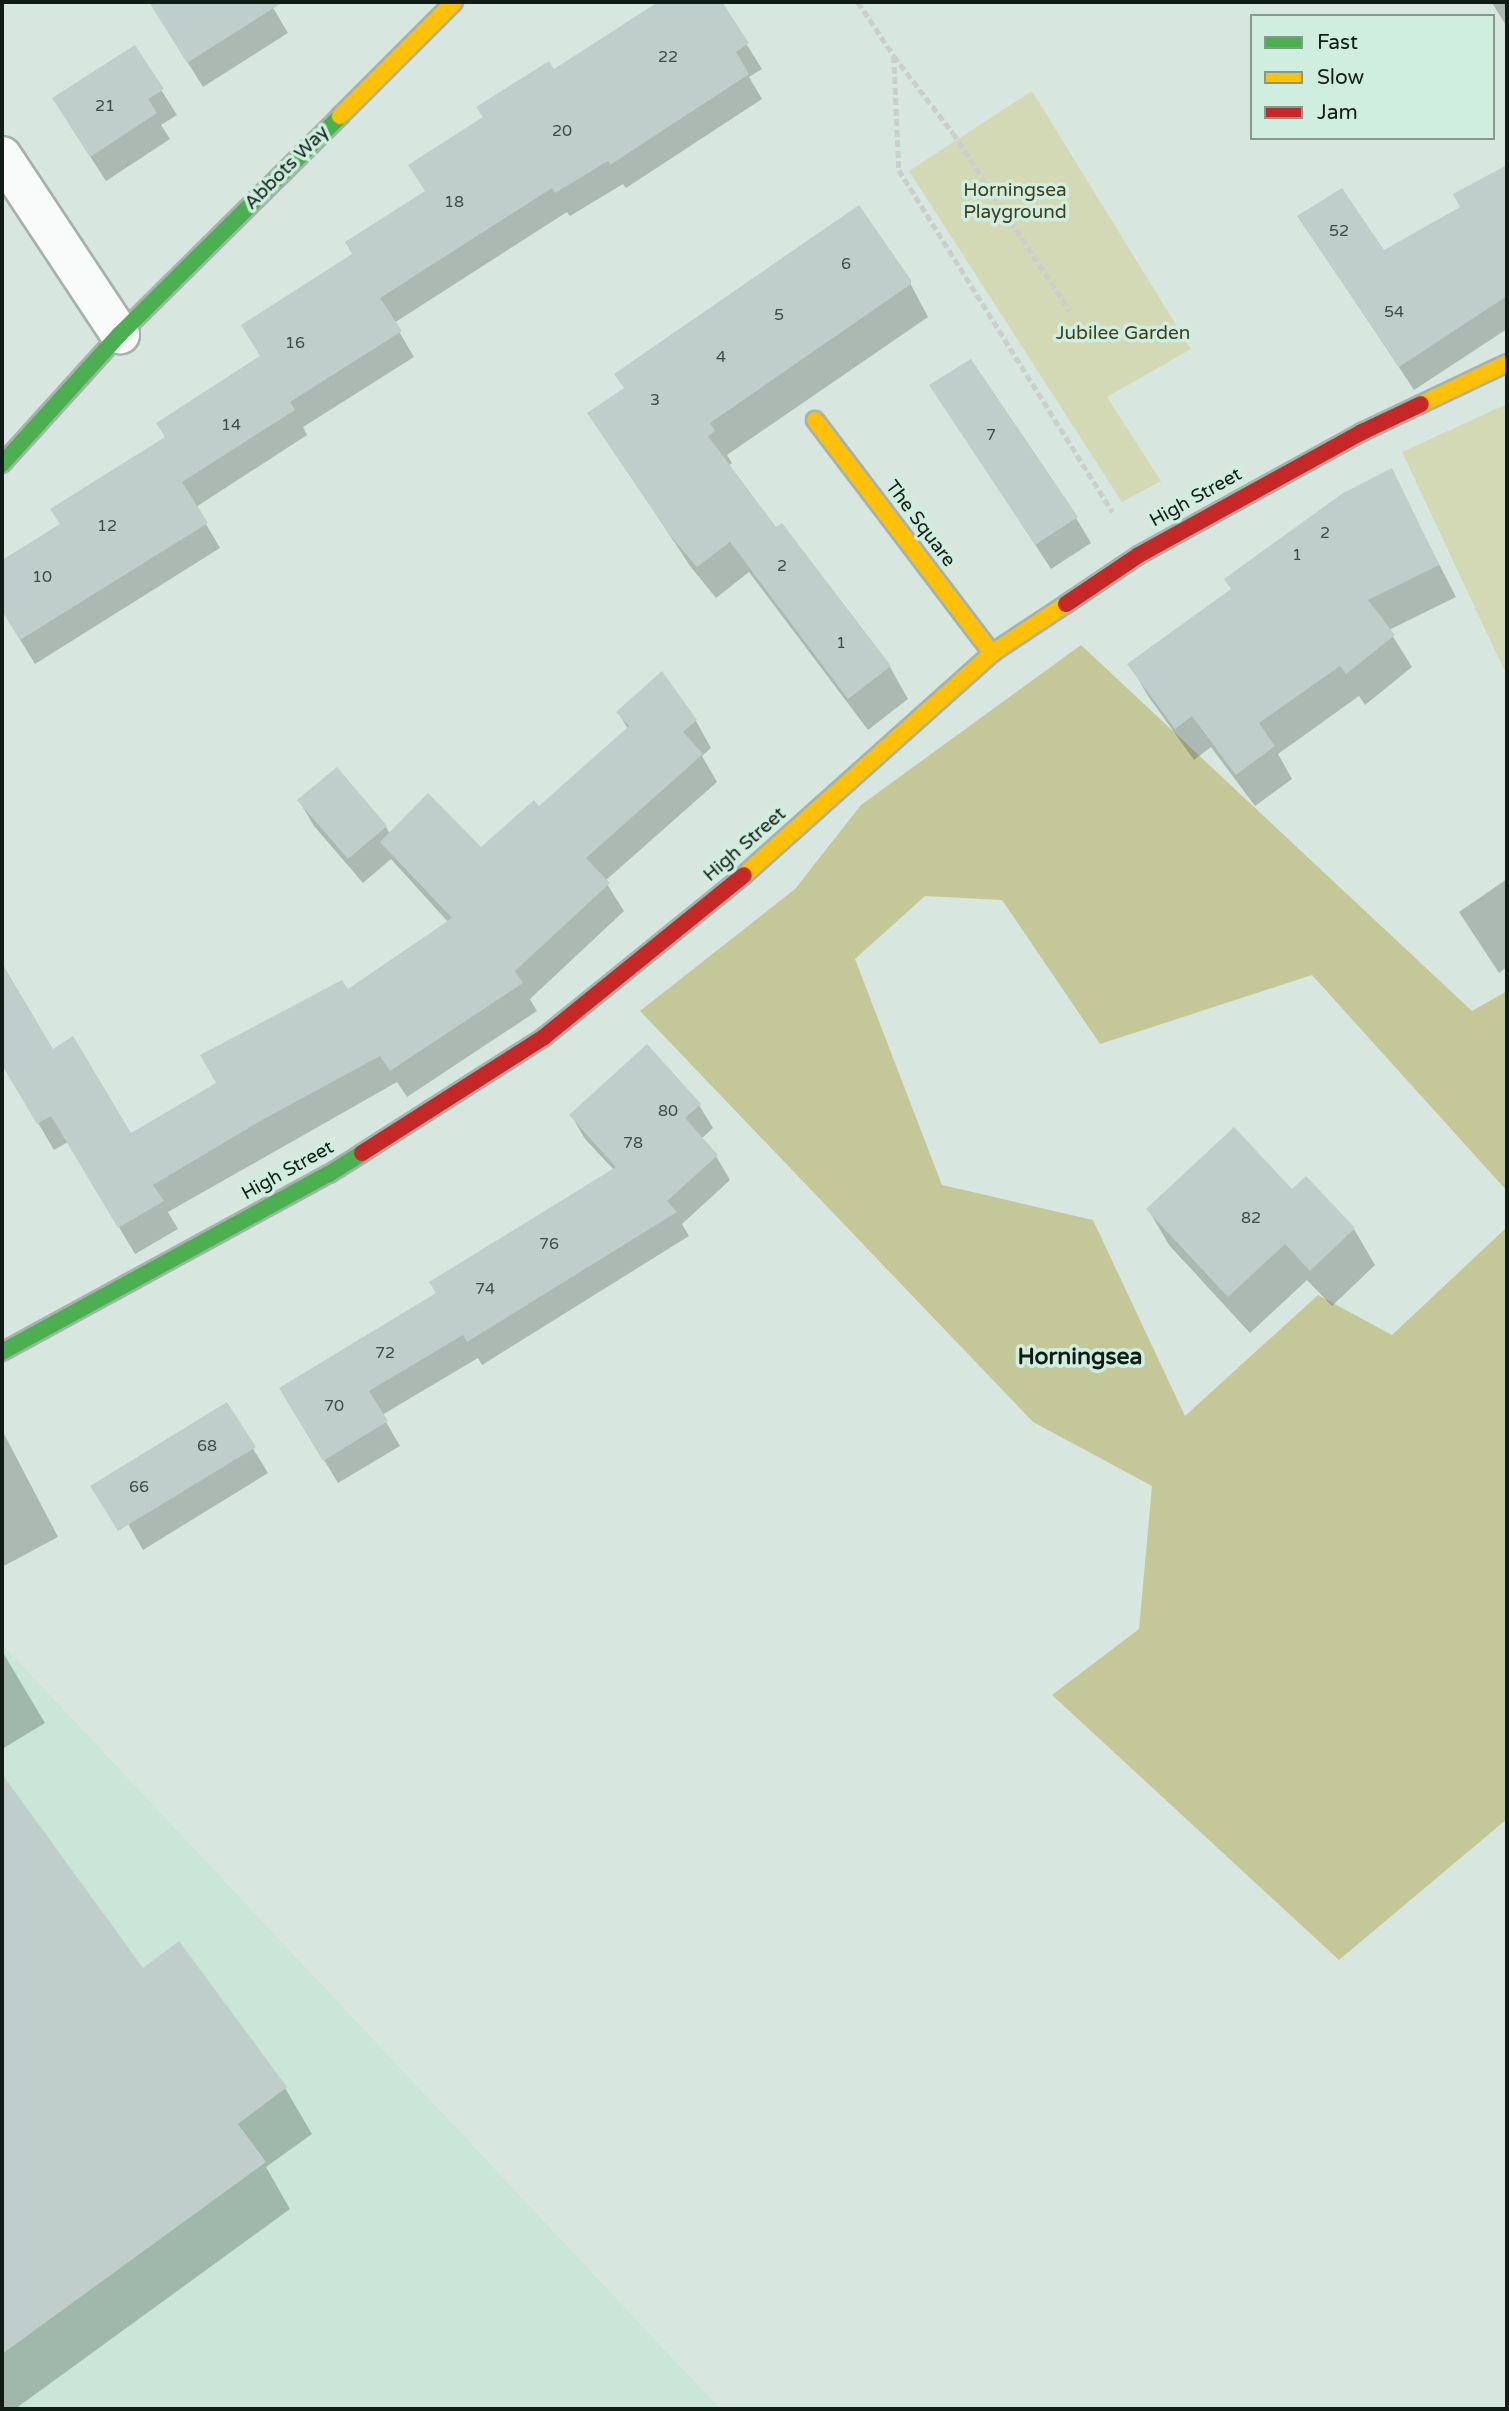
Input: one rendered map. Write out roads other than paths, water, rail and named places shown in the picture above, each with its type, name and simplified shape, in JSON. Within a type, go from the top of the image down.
[{"type":"street","name":"Abbots Way","points":[[2,464],[120,334],[454,2]]},
{"type":"street","points":[[2,156],[120,334]]},
{"type":"street","name":"High Street","points":[[2,1352],[329,1174],[544,1037],[753,868],[992,653],[1139,555],[1362,432],[1507,363]]},
{"type":"street","name":"The Square","points":[[814,420],[992,653]]},
{"type":"district","name":"Horningsea","points":[[1080,1357]]},
{"type":"park label","name":"Horningsea Playground","points":[[1015,202]]},
{"type":"park label","name":"Jubilee Garden","points":[[1123,334]]}]
